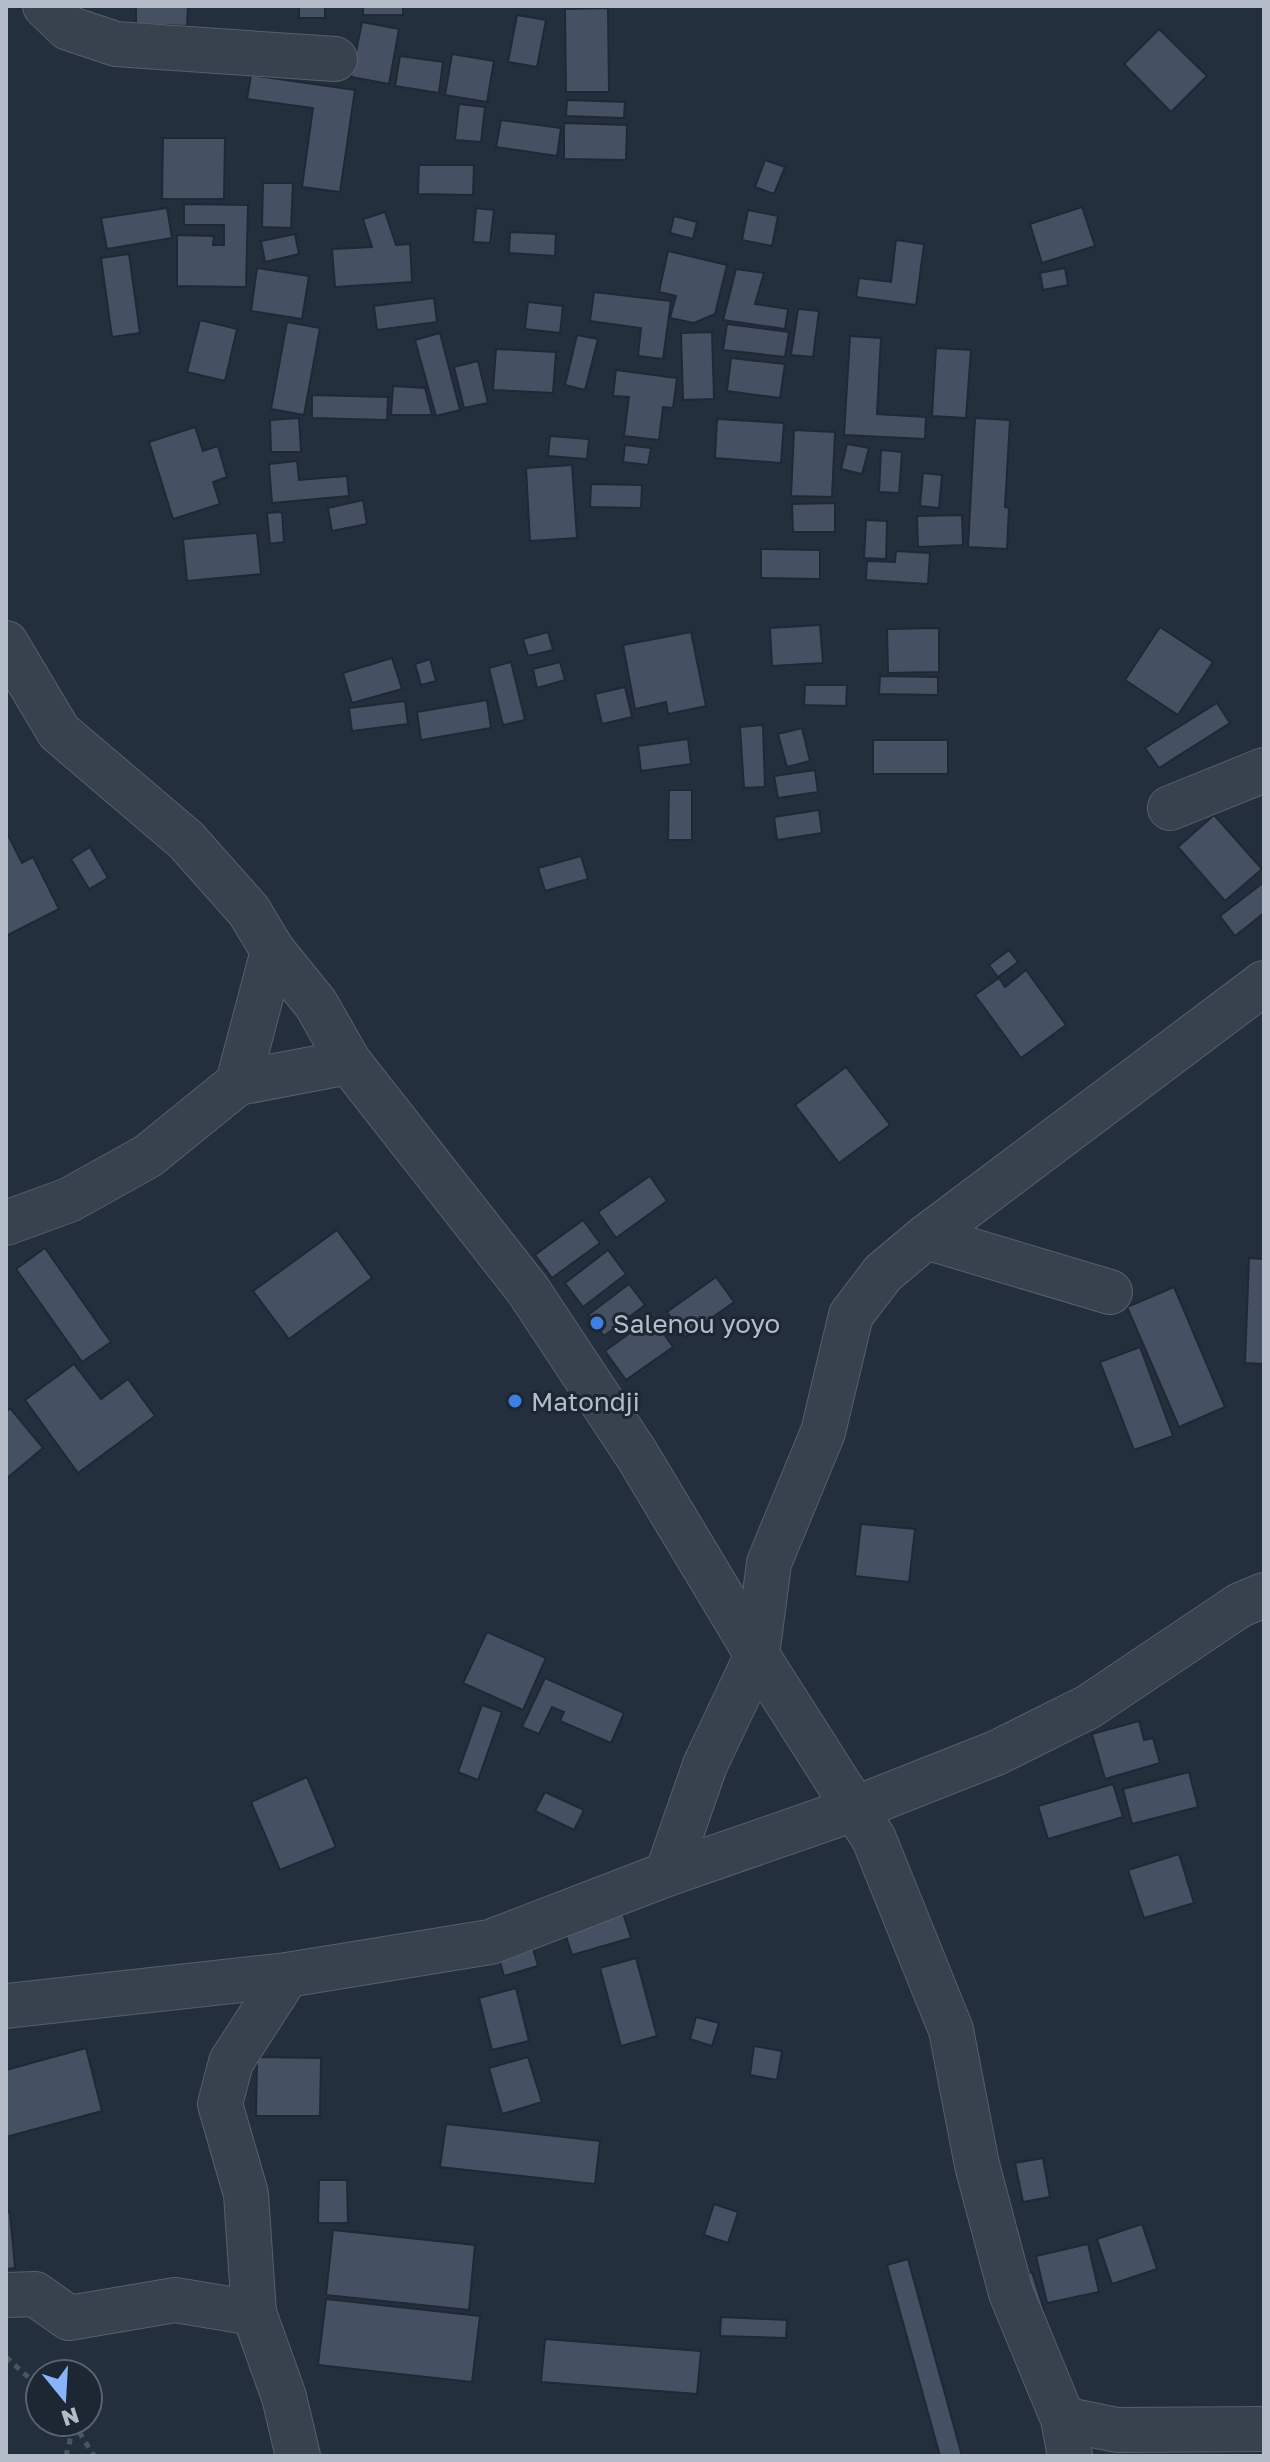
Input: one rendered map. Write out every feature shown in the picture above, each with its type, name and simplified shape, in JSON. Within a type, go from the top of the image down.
[{"type":"street","points":[[45,6],[68,28],[116,44],[335,59]]},
{"type":"street","points":[[6,643],[59,732],[186,840],[249,911],[273,951],[316,1004],[349,1062],[528,1290],[637,1455],[757,1655],[874,1839],[951,2030],[977,2165],[1011,2293],[1066,2437],[1110,2443],[1264,2429]]},
{"type":"street","points":[[1170,808],[1264,770]]},
{"type":"street","points":[[238,1083],[273,951]]},
{"type":"street","points":[[667,1874],[705,1765],[757,1655],[769,1563],[823,1432],[851,1315],[883,1273],[926,1237],[1264,983]]},
{"type":"street","points":[[6,1223],[69,1200],[148,1156],[238,1083],[349,1062]]},
{"type":"street","points":[[926,1237],[1110,1292]]},
{"type":"street","points":[[6,2006],[287,1975],[490,1942],[667,1874],[854,1809],[996,1753],[1088,1707],[1240,1605],[1264,1595]]},
{"type":"street","points":[[287,1975],[231,2062],[220,2104],[246,2194],[254,2313],[284,2397],[298,2456]]},
{"type":"street","points":[[6,2295],[35,2294],[69,2318],[175,2300],[254,2313]]},
{"type":"path","points":[[6,2357],[24,2373]]},
{"type":"path","points":[[83,2438],[94,2456]]},
{"type":"building","points":[[136,6],[188,6],[187,26],[136,24]]},
{"type":"building","points":[[299,6],[325,6],[325,18],[299,18]]},
{"type":"building","points":[[363,6],[403,6],[403,15],[363,15]]},
{"type":"building","points":[[608,8],[609,92],[566,92],[565,9]]},
{"type":"building","points":[[517,15],[546,20],[537,67],[508,62]]},
{"type":"building","points":[[362,22],[399,29],[389,84],[351,77]]},
{"type":"building","points":[[1159,29],[1207,76],[1171,112],[1124,64]]},
{"type":"building","points":[[452,54],[494,61],[487,102],[445,95]]},
{"type":"building","points":[[400,56],[443,62],[439,93],[395,86]]},
{"type":"building","points":[[251,75],[355,90],[340,192],[302,187],[313,108],[247,99]]},
{"type":"building","points":[[567,100],[625,102],[624,118],[566,116]]},
{"type":"building","points":[[459,104],[485,107],[481,142],[455,140]]},
{"type":"building","points":[[501,120],[561,128],[557,156],[496,147]]},
{"type":"building","points":[[564,123],[627,125],[626,160],[564,159]]},
{"type":"building","points":[[163,138],[225,138],[224,199],[162,199]]},
{"type":"building","points":[[765,160],[785,167],[774,194],[755,187]]},
{"type":"building","points":[[419,165],[474,165],[473,195],[418,194]]},
{"type":"building","points":[[263,183],[293,183],[291,228],[262,227]]},
{"type":"building","points":[[184,204],[248,205],[246,287],[177,286],[177,235],[214,236],[213,245],[224,245],[224,225],[184,225]]},
{"type":"building","points":[[1082,207],[1095,246],[1042,263],[1030,224]]},
{"type":"building","points":[[167,208],[172,238],[107,249],[101,218]]},
{"type":"building","points":[[476,208],[494,210],[490,243],[473,242]]},
{"type":"building","points":[[748,210],[778,216],[772,246],[742,240]]},
{"type":"building","points":[[385,212],[396,245],[410,244],[412,282],[335,287],[332,249],[372,247],[363,219]]},
{"type":"building","points":[[674,216],[697,222],[693,239],[670,233]]},
{"type":"building","points":[[510,232],[556,234],[555,256],[509,253]]},
{"type":"building","points":[[295,234],[299,254],[265,262],[261,241]]},
{"type":"building","points":[[896,240],[924,244],[916,305],[856,297],[859,278],[891,282]]},
{"type":"building","points":[[668,251],[727,265],[715,314],[694,323],[670,318],[676,296],[659,292]]},
{"type":"building","points":[[129,254],[140,333],[112,337],[101,258]]},
{"type":"building","points":[[257,268],[309,276],[302,319],[251,311]]},
{"type":"building","points":[[1065,268],[1068,285],[1043,290],[1040,273]]},
{"type":"building","points":[[736,269],[764,273],[755,304],[788,309],[785,329],[723,320]]},
{"type":"building","points":[[594,292],[671,301],[663,359],[638,356],[641,328],[590,321]]},
{"type":"building","points":[[434,298],[437,322],[377,330],[374,306]]},
{"type":"building","points":[[528,302],[563,306],[560,333],[525,329]]},
{"type":"building","points":[[798,309],[819,311],[813,357],[791,355]]},
{"type":"building","points":[[200,320],[237,329],[225,381],[187,372]]},
{"type":"building","points":[[287,322],[320,328],[304,415],[271,409]]},
{"type":"building","points":[[727,324],[789,332],[785,357],[723,350]]},
{"type":"building","points":[[712,332],[714,399],[683,400],[681,333]]},
{"type":"building","points":[[440,333],[460,410],[436,416],[415,340]]},
{"type":"building","points":[[577,335],[598,339],[585,390],[565,385]]},
{"type":"building","points":[[850,336],[881,338],[877,414],[926,417],[925,439],[844,435]]},
{"type":"building","points":[[936,348],[971,350],[966,418],[932,416]]},
{"type":"building","points":[[496,349],[556,352],[553,393],[493,390]]},
{"type":"building","points":[[731,358],[785,364],[780,398],[727,391]]},
{"type":"building","points":[[478,361],[488,403],[464,408],[454,367]]},
{"type":"building","points":[[616,370],[677,378],[673,408],[663,407],[659,440],[624,436],[629,397],[613,396]]},
{"type":"building","points":[[393,386],[425,388],[432,415],[391,415]]},
{"type":"building","points":[[312,395],[388,397],[387,420],[312,418]]},
{"type":"building","points":[[299,418],[301,452],[271,452],[270,420]]},
{"type":"building","points":[[975,418],[1010,420],[1005,507],[1009,508],[1007,549],[968,547]]},
{"type":"building","points":[[717,419],[784,423],[781,463],[715,458]]},
{"type":"building","points":[[195,427],[203,451],[218,446],[227,477],[213,482],[220,504],[173,519],[149,442]]},
{"type":"building","points":[[794,430],[835,432],[832,497],[791,496]]},
{"type":"building","points":[[550,436],[589,439],[587,459],[548,456]]},
{"type":"building","points":[[847,444],[869,448],[862,474],[841,469]]},
{"type":"building","points":[[625,445],[651,448],[648,465],[623,462]]},
{"type":"building","points":[[881,450],[902,452],[899,493],[879,492]]},
{"type":"building","points":[[297,461],[299,480],[347,476],[349,496],[272,503],[269,464]]},
{"type":"building","points":[[572,465],[577,538],[530,541],[526,468]]},
{"type":"building","points":[[923,473],[942,475],[939,508],[920,506]]},
{"type":"building","points":[[591,484],[642,485],[641,508],[590,507]]},
{"type":"building","points":[[363,500],[367,524],[332,531],[328,508]]},
{"type":"building","points":[[835,503],[835,532],[793,532],[792,504]]},
{"type":"building","points":[[282,512],[284,542],[270,544],[267,513]]},
{"type":"building","points":[[962,515],[963,545],[918,547],[917,516]]},
{"type":"building","points":[[866,520],[887,521],[886,559],[864,558]]},
{"type":"building","points":[[257,533],[261,574],[187,581],[183,539]]},
{"type":"building","points":[[761,549],[820,550],[820,579],[761,578]]},
{"type":"building","points":[[896,551],[930,553],[928,584],[866,580],[867,561],[895,562]]},
{"type":"building","points":[[820,625],[823,663],[772,666],[770,628]]},
{"type":"building","points":[[1160,627],[1213,662],[1178,715],[1125,680]]},
{"type":"building","points":[[939,628],[939,672],[888,673],[887,629]]},
{"type":"building","points":[[548,632],[553,650],[528,656],[523,639]]},
{"type":"building","points":[[691,632],[706,706],[668,714],[666,702],[635,709],[623,645]]},
{"type":"building","points":[[392,658],[402,689],[352,703],[343,673]]},
{"type":"building","points":[[430,659],[436,681],[421,685],[415,664]]},
{"type":"building","points":[[511,662],[525,720],[503,725],[489,668]]},
{"type":"building","points":[[560,662],[565,680],[537,688],[533,669]]},
{"type":"building","points":[[880,676],[938,677],[938,695],[879,694]]},
{"type":"building","points":[[805,685],[847,685],[846,706],[804,705]]},
{"type":"building","points":[[625,687],[632,717],[602,724],[595,694]]},
{"type":"building","points":[[487,700],[491,728],[421,740],[417,712]]},
{"type":"building","points":[[405,701],[408,724],[352,731],[349,708]]},
{"type":"building","points":[[1217,703],[1230,723],[1159,768],[1145,748]]},
{"type":"building","points":[[763,725],[765,787],[744,788],[740,727]]},
{"type":"building","points":[[802,728],[810,761],[787,767],[778,734]]},
{"type":"building","points":[[688,739],[691,764],[641,771],[638,746]]},
{"type":"building","points":[[873,740],[948,740],[948,774],[873,774]]},
{"type":"building","points":[[815,770],[818,792],[778,798],[774,776]]},
{"type":"building","points":[[669,790],[692,790],[692,840],[668,840]]},
{"type":"building","points":[[819,810],[822,833],[777,840],[774,817]]},
{"type":"building","points":[[1214,815],[1262,869],[1225,901],[1178,847]]},
{"type":"building","points":[[6,831],[22,863],[33,857],[59,909],[6,936]]},
{"type":"building","points":[[90,847],[108,878],[89,889],[71,859]]},
{"type":"building","points":[[581,856],[588,879],[545,891],[538,868]]},
{"type":"building","points":[[1264,882],[1264,913],[1235,936],[1220,916]]},
{"type":"building","points":[[1009,950],[1018,962],[998,977],[989,965]]},
{"type":"building","points":[[1026,970],[1066,1025],[1021,1058],[975,995],[999,978],[1005,987]]},
{"type":"building","points":[[846,1067],[890,1125],[839,1163],[795,1105]]},
{"type":"building","points":[[650,1176],[667,1201],[616,1238],[598,1212]]},
{"type":"building","points":[[583,1220],[600,1243],[552,1278],[535,1255]]},
{"type":"building","points":[[337,1230],[372,1278],[289,1339],[253,1291]]},
{"type":"building","points":[[45,1248],[111,1342],[82,1362],[16,1269]]},
{"type":"building","points":[[608,1250],[626,1274],[583,1307],[565,1283]]},
{"type":"building","points":[[1249,1258],[1264,1259],[1264,1364],[1245,1363]]},
{"type":"building","points":[[716,1277],[734,1302],[685,1337],[667,1312]]},
{"type":"building","points":[[629,1284],[645,1305],[604,1336],[588,1315]]},
{"type":"building","points":[[1174,1287],[1225,1407],[1179,1427],[1127,1307]]},
{"type":"building","points":[[652,1317],[673,1347],[626,1380],[605,1351]]},
{"type":"building","points":[[1140,1347],[1173,1436],[1134,1450],[1100,1362]]},
{"type":"building","points":[[74,1364],[101,1399],[128,1379],[155,1416],[78,1473],[25,1400]]},
{"type":"building","points":[[10,1408],[43,1448],[6,1479],[6,1412]]},
{"type":"building","points":[[861,1524],[915,1529],[909,1582],[855,1576]]},
{"type":"building","points":[[487,1632],[546,1658],[523,1710],[463,1683]]},
{"type":"building","points":[[545,1678],[624,1713],[611,1743],[560,1721],[564,1712],[552,1707],[539,1734],[522,1727]]},
{"type":"building","points":[[482,1705],[502,1712],[478,1780],[458,1772]]},
{"type":"building","points":[[1139,1721],[1144,1740],[1153,1738],[1160,1763],[1105,1779],[1092,1734]]},
{"type":"building","points":[[1189,1772],[1198,1807],[1132,1824],[1123,1789]]},
{"type":"building","points":[[307,1777],[336,1847],[280,1870],[251,1802]]},
{"type":"building","points":[[1113,1784],[1123,1817],[1048,1839],[1038,1806]]},
{"type":"building","points":[[545,1792],[584,1810],[574,1830],[535,1811]]},
{"type":"building","points":[[1179,1854],[1194,1903],[1144,1918],[1128,1870]]},
{"type":"building","points":[[622,1910],[631,1938],[572,1955],[563,1927]]},
{"type":"building","points":[[532,1945],[538,1966],[504,1976],[498,1956]]},
{"type":"building","points":[[636,1958],[657,2036],[621,2046],[600,1968]]},
{"type":"building","points":[[516,1988],[529,2041],[492,2050],[479,1998]]},
{"type":"building","points":[[696,2017],[719,2023],[712,2046],[690,2039]]},
{"type":"building","points":[[754,2046],[782,2051],[777,2080],[750,2075]]},
{"type":"building","points":[[86,2048],[102,2111],[6,2137],[6,2070]]},
{"type":"building","points":[[257,2057],[321,2058],[320,2116],[256,2116]]},
{"type":"building","points":[[528,2057],[542,2102],[502,2114],[489,2068]]},
{"type":"building","points":[[446,2124],[600,2141],[595,2184],[440,2167]]},
{"type":"building","points":[[1043,2158],[1050,2197],[1023,2202],[1015,2163]]},
{"type":"building","points":[[319,2180],[347,2180],[348,2223],[318,2223]]},
{"type":"building","points":[[714,2204],[738,2212],[728,2243],[704,2235]]},
{"type":"building","points":[[10,2212],[15,2268],[6,2269],[6,2213]]},
{"type":"building","points":[[1142,2224],[1157,2269],[1112,2284],[1097,2239]]},
{"type":"building","points":[[333,2230],[475,2245],[469,2310],[326,2295]]},
{"type":"building","points":[[1088,2244],[1099,2292],[1047,2303],[1036,2256]]},
{"type":"building","points":[[908,2259],[962,2456],[940,2456],[887,2265]]},
{"type":"building","points":[[1032,2272],[1044,2310],[1023,2317],[1011,2278]]},
{"type":"building","points":[[326,2299],[480,2316],[472,2382],[318,2365]]},
{"type":"building","points":[[721,2317],[787,2320],[786,2338],[720,2336]]},
{"type":"building","points":[[545,2339],[701,2351],[697,2394],[541,2382]]},
{"type":"place","name":"Salenou yoyo","points":[[597,1323]]},
{"type":"place","name":"Matondji","points":[[515,1401]]}]
